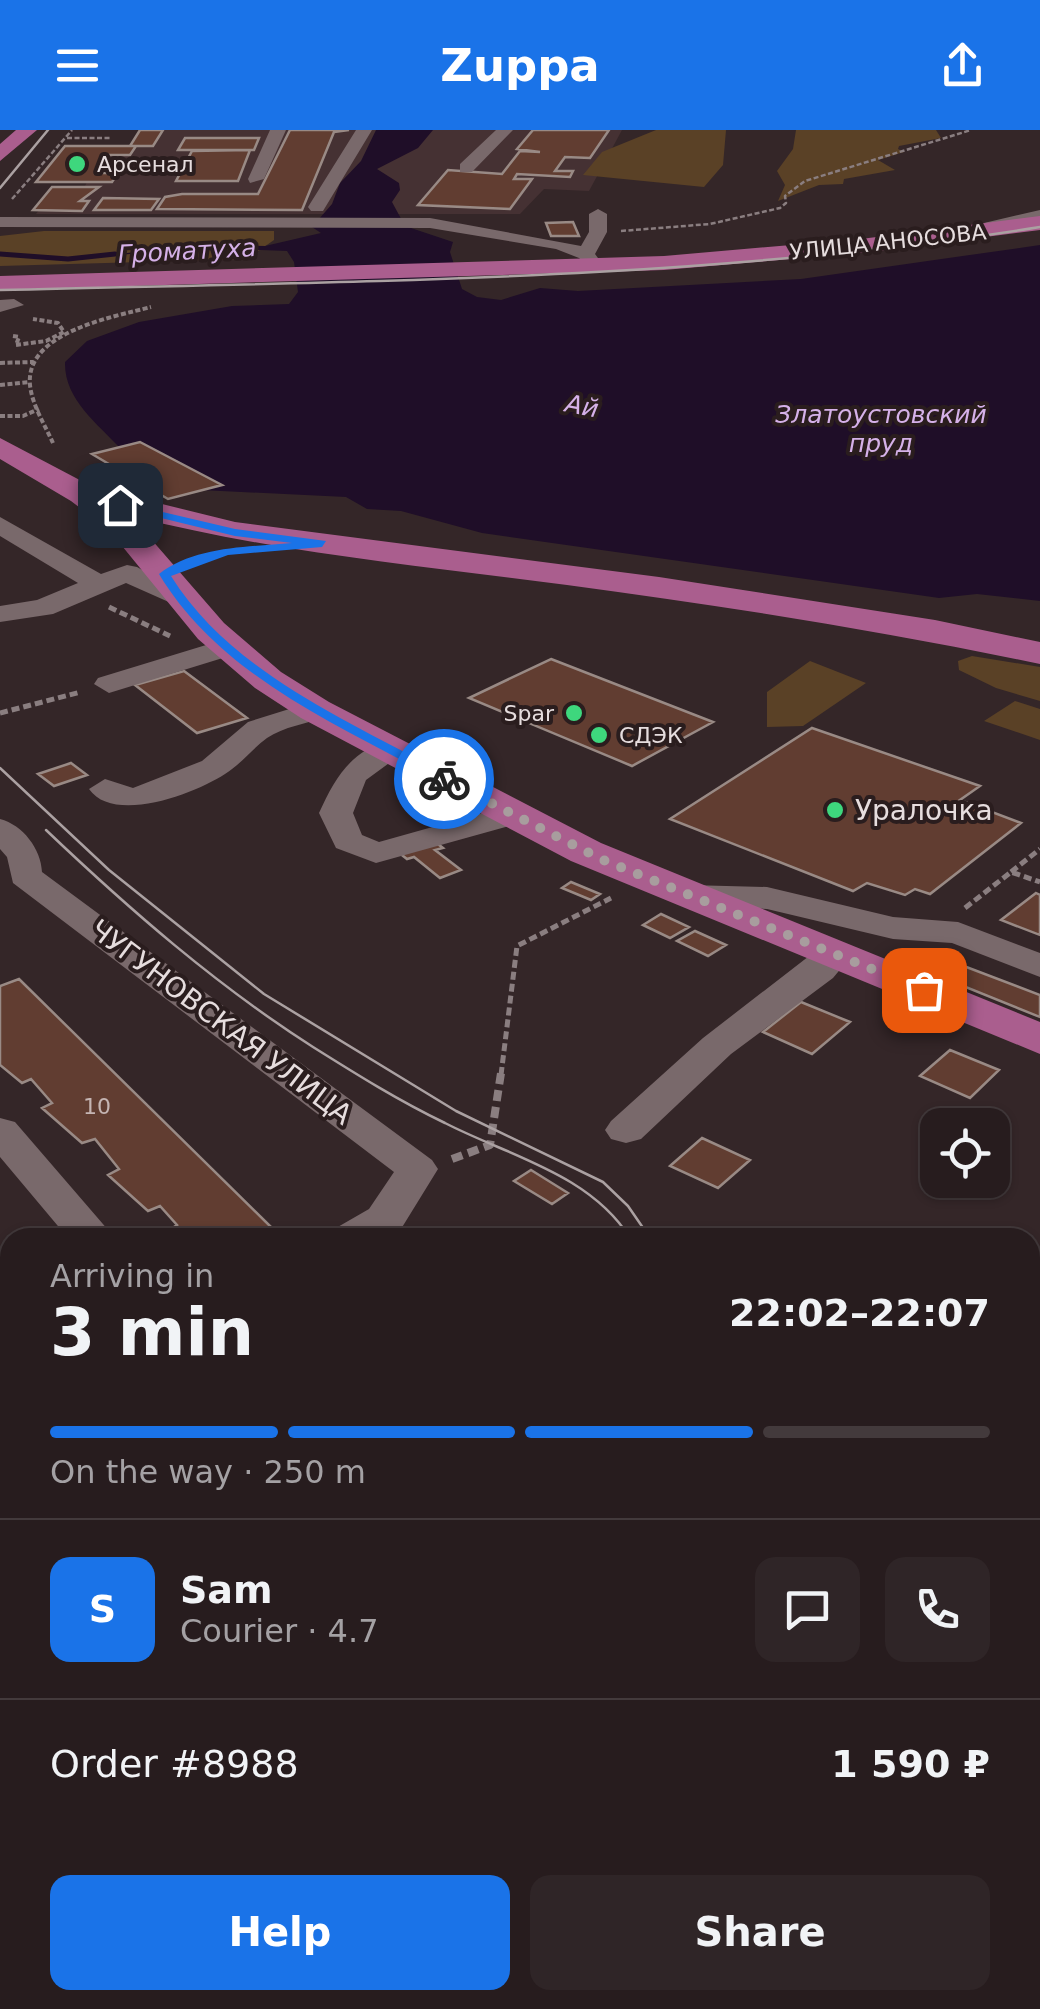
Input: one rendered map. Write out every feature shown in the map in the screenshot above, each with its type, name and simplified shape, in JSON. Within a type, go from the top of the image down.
[{"type":"main road","points":[[0,155],[27,130]]},
{"type":"main road","name":"УЛИЦА АНОСОВА","points":[[0,284],[507,269],[590,253],[736,258],[954,236],[1040,223]]},
{"type":"main road","points":[[0,447],[82,494],[120,524],[229,647],[268,680],[315,710],[511,815],[645,878],[1040,1039]]},
{"type":"main road","points":[[82,494],[235,532],[659,587],[935,631],[1040,653]]},
{"type":"main road","points":[[173,587],[185,563],[228,552],[322,544]]},
{"type":"street","points":[[256,178],[278,130]]},
{"type":"street","points":[[317,206],[364,130]]},
{"type":"street","points":[[466,168],[505,130]]},
{"type":"street","points":[[0,222],[432,225],[560,244],[590,253],[598,232],[598,214]]},
{"type":"street","points":[[954,236],[972,228],[1040,215]]},
{"type":"street","points":[[0,525],[100,586]]},
{"type":"street","points":[[0,614],[43,608],[127,573],[173,587]]},
{"type":"street","points":[[108,684],[229,647]]},
{"type":"street","points":[[105,789],[133,798],[213,768],[259,729],[315,710]]},
{"type":"street","points":[[391,750],[352,776],[336,813],[348,842],[376,853],[511,815]]},
{"type":"street","name":"ЧУГУНОВСКАЯ УЛИЦА","points":[[0,830],[24,855],[12,872],[417,1169]]},
{"type":"street","points":[[689,896],[766,898],[893,928],[958,933],[1040,966]]},
{"type":"street","points":[[626,1130],[717,1046],[820,970],[835,954]]},
{"type":"street","points":[[0,1131],[84,1228]]},
{"type":"street","points":[[370,1228],[385,1220],[417,1169]]},
{"type":"path","points":[[9,202],[72,130]]},
{"type":"path","points":[[590,253],[639,228],[710,224],[780,208],[786,203],[785,196],[805,181],[971,130]]},
{"type":"path","points":[[66,138],[111,138]]},
{"type":"path","points":[[54,443],[28,382],[34,362],[56,341],[80,327],[166,303]]},
{"type":"path","points":[[12,310],[58,323],[64,332],[16,346],[20,337],[12,336]]},
{"type":"path","points":[[0,363],[34,362]]},
{"type":"path","points":[[0,386],[28,382]]},
{"type":"path","points":[[0,416],[24,416],[39,408]]},
{"type":"path","points":[[0,713],[108,684]]},
{"type":"path","points":[[958,933],[955,916],[1040,849]]},
{"type":"path","points":[[1011,872],[1040,882]]},
{"type":"path","points":[[417,1169],[490,1146],[517,946],[601,901],[631,892],[645,878]]},
{"type":"shaded area","points":[[143,130],[622,130],[589,191],[544,189],[520,214],[36,214],[56,187],[84,188],[87,182],[36,182],[63,146],[134,146]]},
{"type":"shaded area","points":[[656,130],[726,130],[723,165],[704,187],[583,175],[602,152]]},
{"type":"shaded area","points":[[796,130],[936,130],[941,138],[899,146],[904,152],[878,160],[895,170],[844,179],[843,184],[819,185],[778,201],[785,185],[777,171],[793,149]]},
{"type":"shaded area","points":[[44,231],[274,231],[274,240],[247,259],[0,266],[0,236]]},
{"type":"shaded area","points":[[972,656],[1040,667],[1040,701],[996,688],[959,670],[958,661]]},
{"type":"shaded area","points":[[810,661],[866,683],[803,726],[767,727],[767,692]]},
{"type":"shaded area","points":[[1015,701],[1040,709],[1040,740],[984,721]]},
{"type":"water","name":"Златоустовский пруд","points":[[376,130],[433,130],[418,148],[377,169],[399,183],[400,190],[392,202],[405,226],[453,242],[450,252],[462,289],[477,297],[501,300],[540,288],[578,291],[801,279],[1040,245],[1040,601],[977,594],[939,598],[482,533],[401,511],[367,509],[346,497],[201,490],[220,484],[140,442],[120,448],[70,388],[65,362],[87,341],[139,322],[232,306],[289,304],[298,292],[294,262],[287,251],[213,248],[103,256],[192,245],[265,246],[321,233],[312,227],[332,204],[340,183],[361,161]]},
{"type":"building","points":[[140,130],[163,130],[153,146],[130,146]]},
{"type":"building","points":[[290,130],[349,130],[334,132],[302,210],[157,209],[165,197],[182,194],[258,194]]},
{"type":"building","points":[[533,130],[609,130],[590,158],[565,157],[555,171],[573,171],[570,177],[517,174],[514,179],[532,179],[510,209],[418,205],[448,170],[502,174],[520,151],[540,152],[517,149]]},
{"type":"building","points":[[185,138],[259,138],[254,150],[178,150]]},
{"type":"building","name":"Арсенал","points":[[65,146],[136,146],[130,155],[109,155],[96,173],[118,173],[112,182],[36,182]]},
{"type":"building","points":[[250,150],[238,181],[176,181],[192,151]]},
{"type":"building","points":[[52,187],[99,187],[80,201],[89,201],[82,211],[33,210]]},
{"type":"building","points":[[103,198],[159,199],[151,210],[94,210]]},
{"type":"building","points":[[573,222],[579,236],[551,236],[546,223]]},
{"type":"building","points":[[140,442],[222,485],[168,499],[92,454]]},
{"type":"building","points":[[551,659],[713,722],[632,766],[469,698]]},
{"type":"building","points":[[184,671],[247,718],[197,733],[135,685]]},
{"type":"building","name":"Уралочка","points":[[812,728],[980,786],[960,800],[1021,823],[930,894],[915,889],[905,895],[867,883],[853,891],[670,819]]},
{"type":"building","points":[[71,763],[87,775],[54,786],[38,774]]},
{"type":"building","points":[[429,837],[443,848],[435,850],[461,870],[440,878],[414,857],[407,859],[393,848]]},
{"type":"building","points":[[571,882],[600,894],[591,900],[562,888]]},
{"type":"building","points":[[1036,893],[1040,895],[1040,935],[1001,920]]},
{"type":"building","points":[[661,914],[689,927],[670,938],[643,925]]},
{"type":"building","points":[[695,931],[726,945],[708,956],[677,941]]},
{"type":"building","points":[[940,957],[1040,995],[1040,1017],[921,969]]},
{"type":"building","points":[[19,979],[272,1228],[172,1228],[177,1225],[160,1206],[148,1211],[108,1175],[119,1169],[95,1139],[82,1143],[42,1108],[52,1103],[31,1079],[22,1083],[0,1065],[0,986]]},
{"type":"building","points":[[801,1002],[850,1022],[812,1054],[763,1032]]},
{"type":"building","points":[[950,1050],[999,1070],[970,1098],[920,1076]]},
{"type":"building","points":[[702,1138],[750,1160],[718,1188],[670,1166]]},
{"type":"building","points":[[531,1170],[568,1193],[552,1204],[514,1181]]},
{"type":"waterway","name":"Громатуха","points":[[0,254],[68,259],[115,254]]},
{"type":"tram line","points":[[0,188],[48,130]]},
{"type":"tram line","points":[[0,290],[391,281],[651,269],[911,245],[1040,227]]},
{"type":"tram line","points":[[0,768],[109,870],[264,994],[456,1111],[603,1182],[628,1206],[643,1228]]},
{"type":"tram line","points":[[46,830],[174,945],[277,1023],[411,1106],[571,1182],[622,1228]]},
{"type":"way so far","points":[[444,779],[603,860],[924,990]]},
{"type":"place","name":"Арсенал","points":[[77,164]]},
{"type":"place","name":"Spar","points":[[574,713]]},
{"type":"place","name":"СДЭК","points":[[599,735]]},
{"type":"place","name":"Уралочка","points":[[835,810]]},
{"type":"route","points":[[120,505],[235,532],[322,544],[228,552],[185,563],[165,574],[180,600],[210,631],[268,680],[315,710],[444,779]]},
{"type":"water label","name":"Ай","points":[[582,406]]}]
